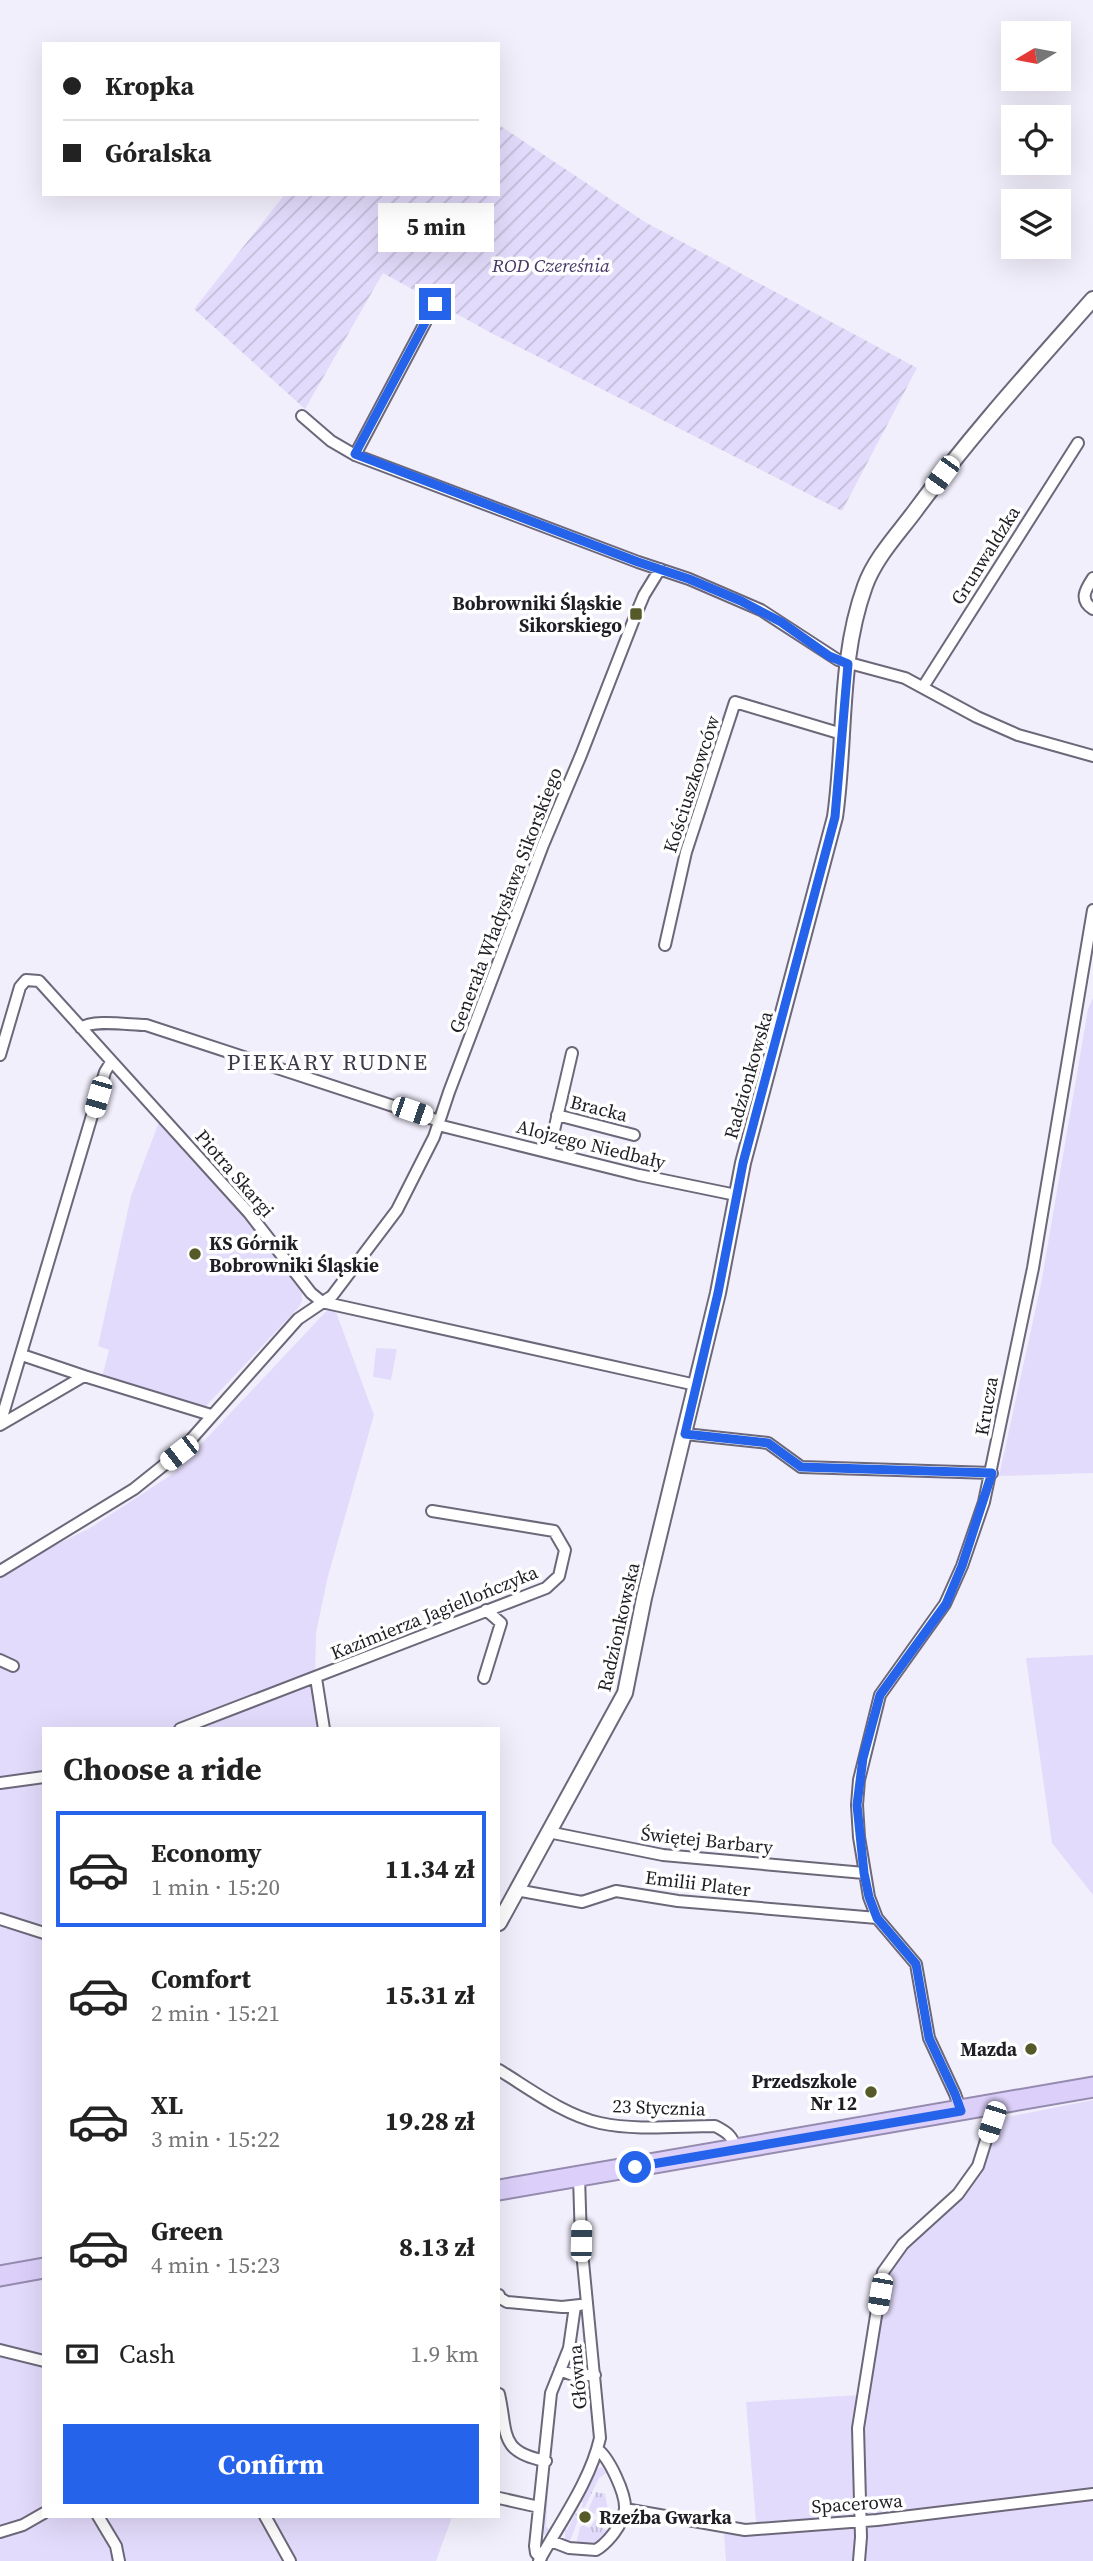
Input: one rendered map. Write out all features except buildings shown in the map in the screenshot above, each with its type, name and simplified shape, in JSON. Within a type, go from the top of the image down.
[{"type":"highway","points":[[500,2190],[1093,2087]]},
{"type":"highway","points":[[0,2276],[42,2268]]},
{"type":"street","name":"Radzionkowska","points":[[500,1921],[625,1693],[644,1598],[718,1293],[736,1195],[828,851],[840,785],[848,664],[859,607],[871,574],[942,475],[994,410],[1093,299]]},
{"type":"street","points":[[355,454],[435,304]]},
{"type":"street","points":[[302,416],[331,441],[355,454],[689,579],[761,610],[829,656],[848,664],[890,673],[1018,735],[1093,756]]},
{"type":"street","name":"Grunwaldzka","points":[[923,687],[1078,443]]},
{"type":"street","name":"Generała Władysława Sikorskiego","points":[[0,1571],[134,1489],[179,1453],[298,1319],[332,1296],[397,1210],[420,1167],[438,1123],[543,845],[636,614],[660,569]]},
{"type":"street","points":[[1093,578],[1083,598],[1087,606],[1093,609]]},
{"type":"street","name":"Kościuszkowców","points":[[665,945],[686,852],[735,702],[842,734]]},
{"type":"street","name":"Krucza","points":[[961,2111],[929,2038],[916,1964],[877,1918],[869,1897],[857,1805],[859,1780],[880,1695],[946,1604],[962,1566],[992,1473],[1033,1268],[1093,910]]},
{"type":"street","name":"Piotra Skargi","points":[[0,1055],[20,987],[26,980],[41,983],[249,1213],[311,1293],[322,1302]]},
{"type":"street","name":"Alojzego Niedbały","points":[[81,1028],[103,1024],[146,1026],[438,1123],[639,1175],[736,1195]]},
{"type":"street","name":"Bracka","points":[[549,1152],[572,1052]]},
{"type":"street","points":[[0,1425],[105,1072],[111,1062]]},
{"type":"street","name":"Bracka","points":[[556,1115],[634,1135]]},
{"type":"street","points":[[322,1302],[696,1385]]},
{"type":"street","points":[[22,1355],[211,1415]]},
{"type":"street","points":[[0,1425],[84,1376]]},
{"type":"street","points":[[685,1434],[768,1443],[801,1467],[992,1473]]},
{"type":"street","name":"Kazimierza Jagiellończyka","points":[[185,1727],[546,1588],[559,1577],[565,1550],[554,1531],[432,1511]]},
{"type":"street","points":[[484,1678],[501,1623],[486,1610]]},
{"type":"street","points":[[0,1660],[13,1667]]},
{"type":"street","points":[[316,1678],[324,1727]]},
{"type":"street","points":[[0,1783],[42,1777]]},
{"type":"street","name":"Świętej Barbary","points":[[548,1832],[663,1855],[864,1873]]},
{"type":"street","name":"Emilii Plater","points":[[516,1890],[582,1902],[616,1891],[678,1901],[877,1918]]},
{"type":"street","points":[[0,1919],[42,1932]]},
{"type":"street","name":"23 Stycznia","points":[[500,2071],[582,2118],[631,2126],[715,2126],[727,2132],[734,2141],[736,2150]]},
{"type":"street","points":[[859,2561],[861,2522],[858,2428],[883,2272],[903,2244],[958,2194],[978,2166],[992,2122],[992,2105]]},
{"type":"street","name":"Główna","points":[[540,2559],[597,2449],[600,2438],[581,2241],[579,2177]]},
{"type":"street","points":[[500,2298],[507,2302],[575,2306],[588,2304]]},
{"type":"street","points":[[540,2559],[535,2546],[546,2462],[551,2393],[569,2348],[575,2306]]},
{"type":"street","points":[[0,2350],[42,2360]]},
{"type":"street","points":[[560,2370],[573,2375],[595,2375]]},
{"type":"street","points":[[500,2401],[503,2423],[512,2449],[519,2454],[546,2462]]},
{"type":"street","points":[[551,2541],[569,2548],[596,2550],[611,2535],[625,2509],[614,2472],[605,2454],[597,2449]]},
{"type":"street","name":"Spacerowa","points":[[625,2509],[745,2530],[861,2522],[1093,2494]]},
{"type":"street","points":[[500,2498],[539,2507]]},
{"type":"street","points":[[0,2532],[23,2525],[42,2514]]},
{"type":"street","points":[[100,2518],[116,2546],[119,2561]]},
{"type":"street","points":[[266,2518],[290,2561]]},
{"type":"green space","name":"ROD Czereśnia","points":[[500,126],[645,222],[917,368],[842,511],[493,334],[383,273],[305,409],[194,309],[283,196],[500,196]]},
{"type":"green space","points":[[1093,998],[1093,1473],[999,1476],[1041,1284],[1088,1009]]},
{"type":"green space","name":"KS Górnik Bobrowniki Śląskie","points":[[159,1122],[243,1216],[302,1291],[302,1301],[298,1308],[205,1407],[102,1377],[109,1350],[98,1346],[131,1196]]},
{"type":"green space","points":[[333,1304],[374,1415],[328,1576],[316,1633],[315,1678],[323,1727],[42,1727],[42,2518],[452,2518],[436,2561],[0,2561],[0,1577],[36,1555],[90,1528],[174,1473]]},
{"type":"green space","points":[[376,1348],[397,1349],[391,1380],[373,1377]]},
{"type":"green space","points":[[1093,1655],[1093,1895],[1052,1843],[1026,1658]]},
{"type":"green space","points":[[1093,2100],[1093,2561],[726,2561],[724,2534],[757,2534],[746,2402],[858,2395],[893,2251],[945,2207],[976,2167],[992,2120]]},
{"type":"green space","points":[[601,2467],[608,2472],[599,2478],[585,2507],[581,2508],[583,2503],[579,2501],[594,2471]]},
{"type":"green space","points":[[549,2474],[546,2527],[553,2531],[546,2536],[542,2531]]},
{"type":"green space","points":[[596,2492],[605,2494],[608,2510],[602,2518],[588,2510]]},
{"type":"green space","points":[[576,2513],[579,2517],[569,2544],[565,2540],[565,2529],[567,2530]]},
{"type":"green space","points":[[595,2520],[608,2531],[593,2544],[576,2545],[580,2527],[583,2525],[589,2528]]},
{"type":"place","name":"Bobrowniki Śląskie Sikorskiego","points":[[636,614]]},
{"type":"place","name":"KS Górnik Bobrowniki Śląskie","points":[[195,1254]]},
{"type":"place","name":"Mazda","points":[[1031,2049]]},
{"type":"place","name":"Przedszkole Nr 12","points":[[871,2092]]},
{"type":"place","name":"Rzeźba Gwarka","points":[[585,2517]]},
{"type":"district","name":"PIEKARY RUDNE","points":[[328,1062]]},
{"type":"route","points":[[435,304],[355,454],[741,601],[781,622],[829,656],[848,664],[843,704],[840,785],[828,851],[743,1163],[718,1293],[685,1434],[768,1443],[801,1467],[828,1470],[992,1473],[962,1566],[946,1604],[880,1695],[863,1758],[857,1805],[859,1837],[869,1897],[877,1918],[916,1964],[929,2038],[961,2111],[635,2167]]}]
